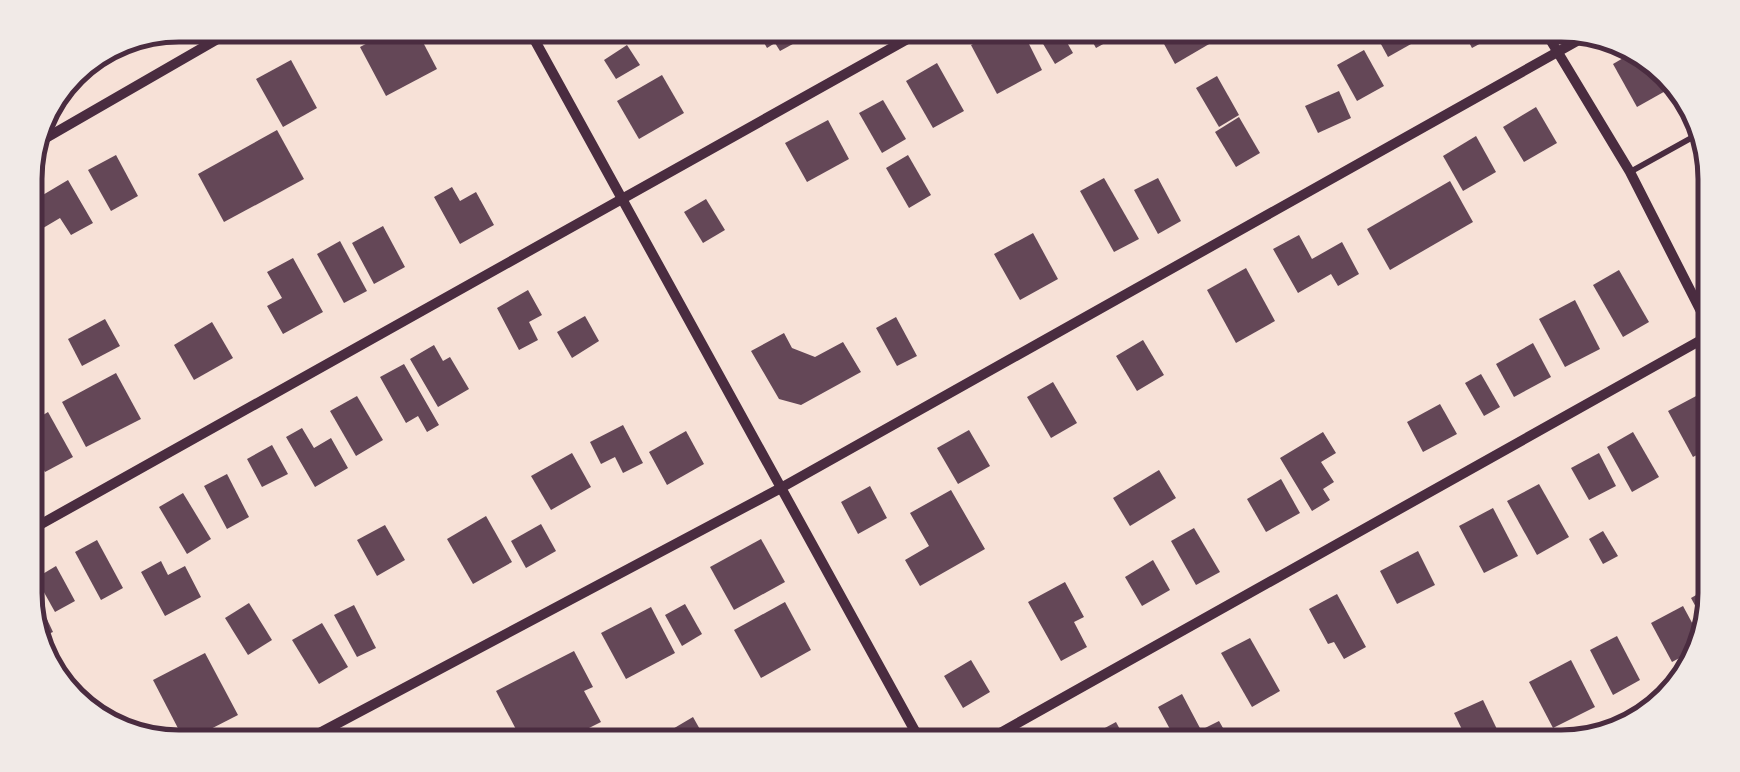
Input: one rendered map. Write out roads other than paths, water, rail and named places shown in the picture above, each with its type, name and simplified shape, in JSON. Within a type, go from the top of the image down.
[{"type":"street","points":[[51,135],[214,42]]},
{"type":"street","points":[[536,42],[915,729]]},
{"type":"street","points":[[42,524],[903,42]]},
{"type":"street","points":[[1551,42],[1630,172],[1698,308]]},
{"type":"street","points":[[325,730],[779,489],[1573,43]]},
{"type":"street","points":[[1006,729],[1698,339]]},
{"type":"lane","points":[[1630,172],[1691,138]]}]
